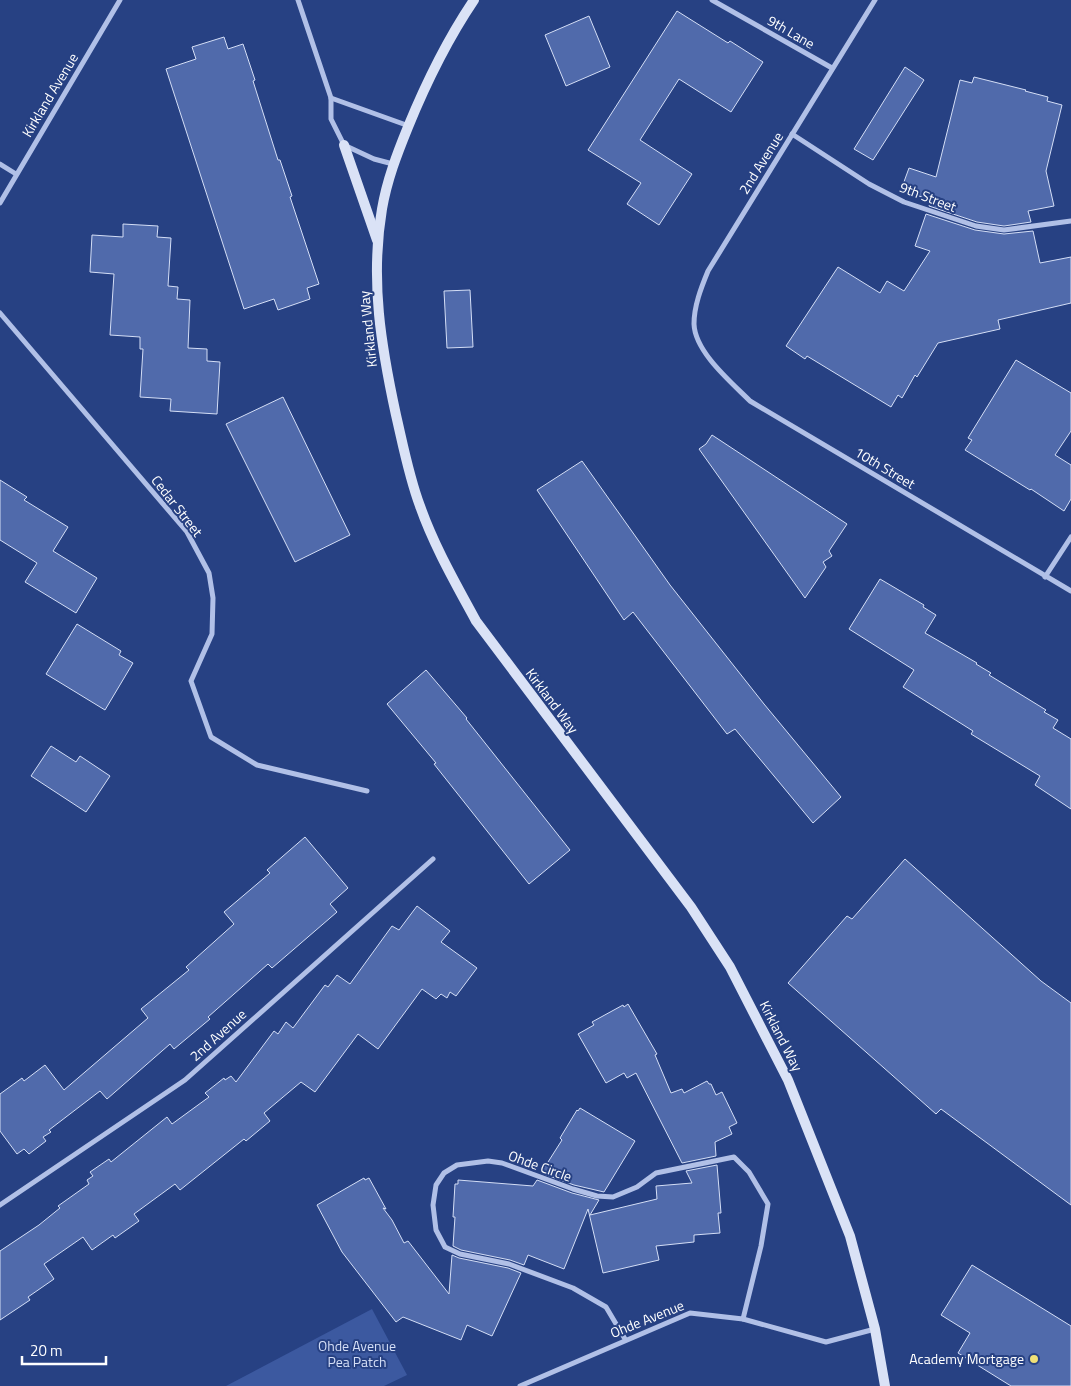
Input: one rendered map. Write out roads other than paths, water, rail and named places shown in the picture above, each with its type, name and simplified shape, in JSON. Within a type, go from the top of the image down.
[{"type":"main road","name":"Kirkland Way","points":[[474,0],[425,86],[393,164],[382,210],[378,244],[379,324],[385,365],[401,437],[420,506],[448,569],[476,621],[690,907],[730,967],[788,1080],[850,1236],[875,1329],[885,1386]]},
{"type":"main road","points":[[344,145],[378,244]]},
{"type":"street","name":"Kirkland Avenue","points":[[0,203],[120,0]]},
{"type":"street","points":[[298,0],[331,98],[331,119],[344,145],[374,159],[393,164]]},
{"type":"street","name":"9th Lane","points":[[712,0],[832,68]]},
{"type":"street","name":"2nd Avenue","points":[[702,348],[694,325],[698,295],[708,271],[875,0]]},
{"type":"street","points":[[331,98],[409,126]]},
{"type":"street","name":"9th Street","points":[[792,134],[869,184],[904,202],[976,226],[1004,230],[1071,221]]},
{"type":"street","points":[[0,164],[16,174]]},
{"type":"street","name":"Cedar Street","points":[[0,313],[187,532],[209,573],[213,598],[212,634],[191,681],[211,737],[257,765],[368,791]]},
{"type":"street","name":"10th Street","points":[[702,348],[716,368],[750,401],[1071,591]]},
{"type":"street","points":[[1045,577],[1071,537]]},
{"type":"street","name":"2nd Avenue","points":[[0,1205],[185,1080],[433,859]]},
{"type":"street","name":"Ohde Circle","points":[[625,1339],[606,1307],[573,1288],[508,1264],[460,1254],[445,1247],[436,1230],[433,1205],[436,1185],[444,1173],[456,1165],[488,1161],[502,1163],[597,1196],[613,1198],[637,1188],[656,1173],[734,1157],[749,1172],[768,1204],[761,1246],[743,1319]]},
{"type":"street","name":"Ohde Avenue","points":[[520,1386],[690,1312],[743,1319],[826,1342],[875,1329]]},
{"type":"place","name":"Academy Mortgage","points":[[1034,1359]]},
{"type":"park label","name":"Ohde Avenue Pea Patch","points":[[357,1354]]}]
